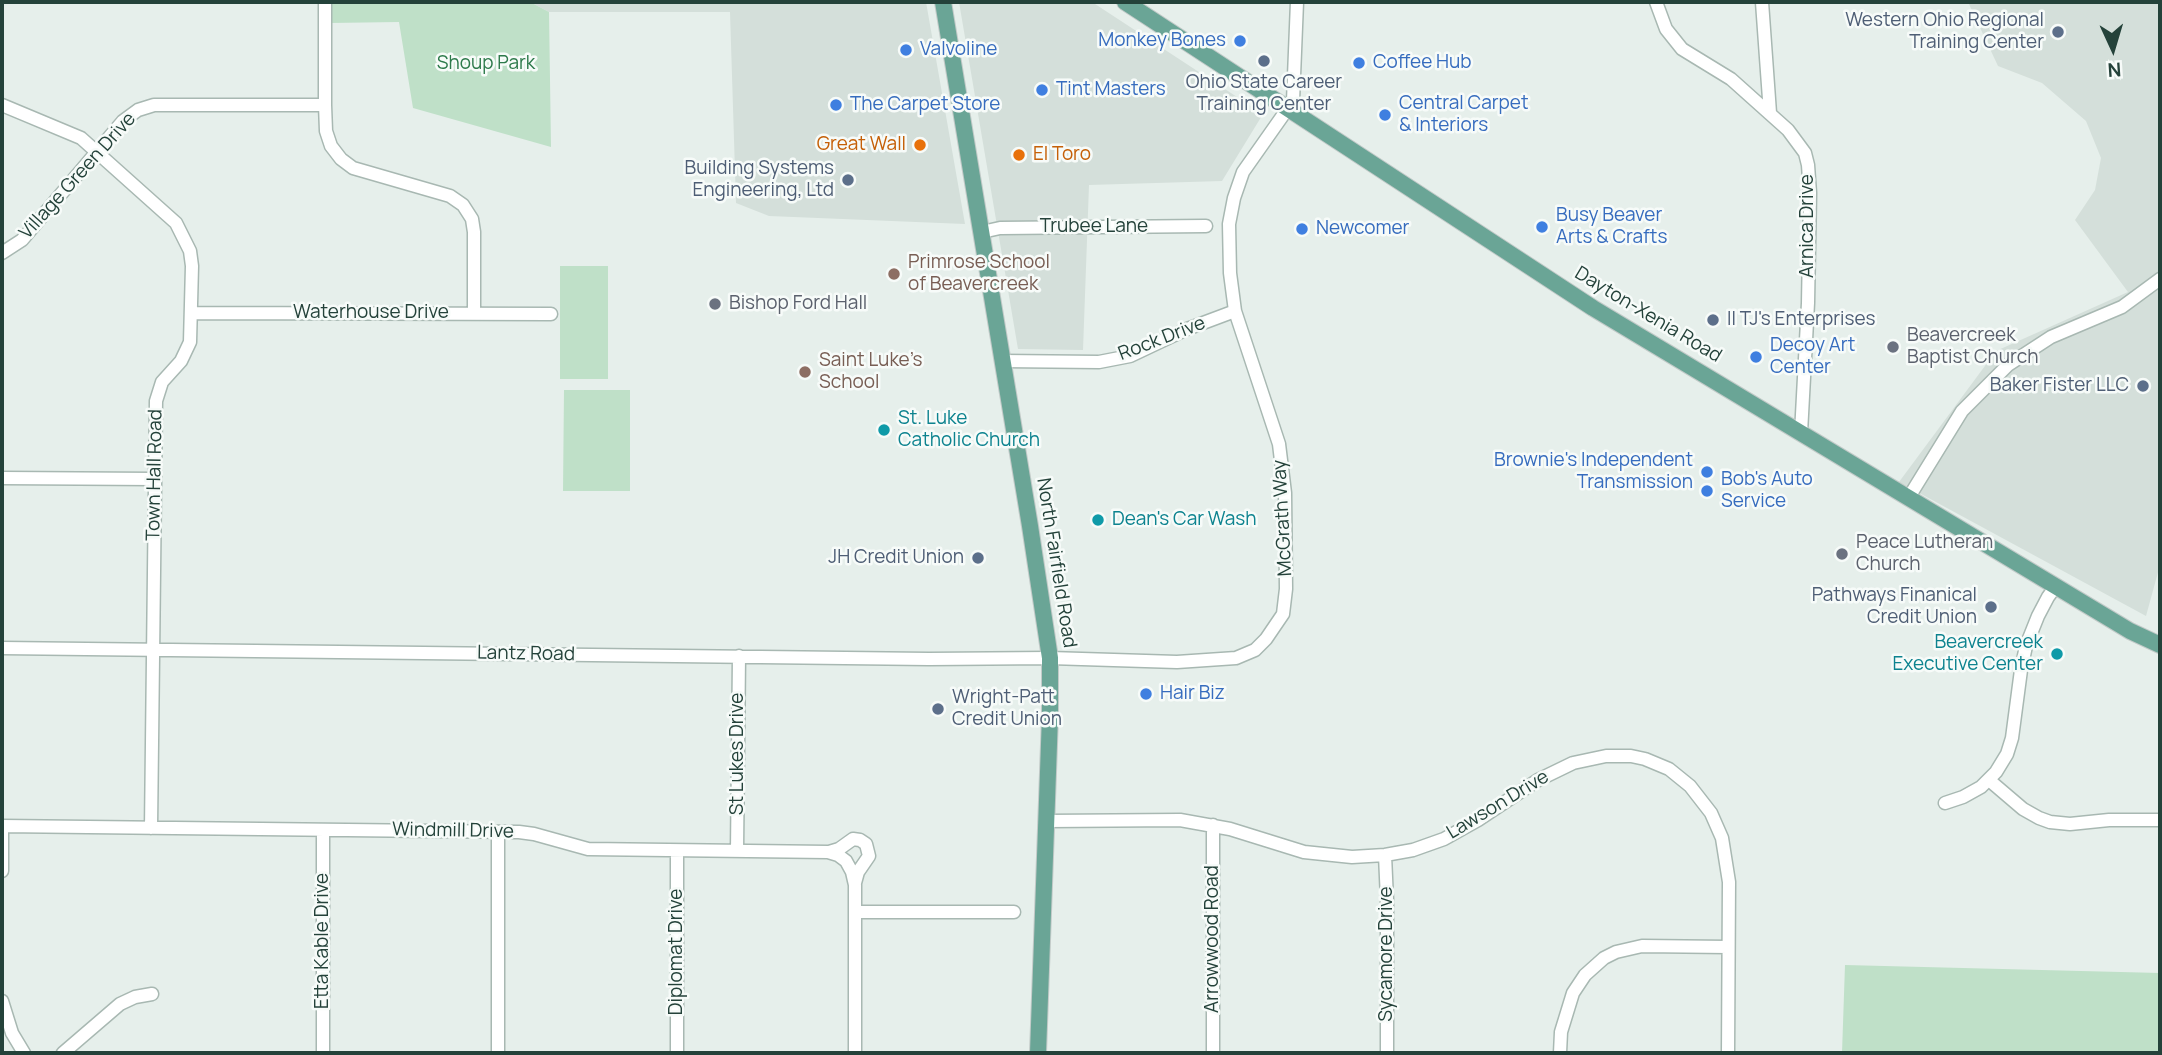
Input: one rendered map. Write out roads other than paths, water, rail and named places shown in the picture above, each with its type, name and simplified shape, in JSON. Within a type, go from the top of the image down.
[{"type":"main road","name":"North Fairfield Road","points":[[943,2],[1050,658],[1038,1053]]},
{"type":"main road","name":"Dayton-Xenia Road","points":[[1125,2],[1593,308],[2130,631],[2160,645]]},
{"type":"street","points":[[325,2],[325,105],[328,139],[335,153],[362,172],[450,196],[467,209],[474,232],[474,313]]},
{"type":"street","points":[[1288,108],[1293,101],[1297,2]]},
{"type":"street","name":"Arnica Drive","points":[[1656,2],[1666,29],[1682,49],[1731,79],[1770,113],[1802,148],[1808,164],[1808,303],[1801,433]]},
{"type":"street","points":[[1762,2],[1770,113]]},
{"type":"street","name":"Town Hall Road","points":[[2,105],[81,138],[176,223],[188,244],[191,259],[191,335],[188,349],[162,382],[156,400],[151,828]]},
{"type":"street","name":"Village Green Drive","points":[[2,253],[22,240],[127,117],[138,110],[149,106],[325,105]]},
{"type":"street","name":"McGrath Way","points":[[1050,658],[1177,662],[1236,658],[1255,650],[1283,614],[1286,589],[1285,493],[1279,444],[1236,311],[1230,273],[1229,224],[1243,172],[1288,108]]},
{"type":"street","name":"Trubee Lane","points":[[982,232],[1000,228],[1206,226]]},
{"type":"street","points":[[1909,497],[1962,411],[2008,365],[2051,337],[2122,307],[2160,279]]},
{"type":"street","name":"Rock Drive","points":[[1002,361],[1099,362],[1130,356],[1187,329],[1236,311]]},
{"type":"street","name":"Waterhouse Drive","points":[[192,313],[551,314]]},
{"type":"street","points":[[2,478],[155,479]]},
{"type":"street","points":[[1945,803],[1970,794],[1989,779],[2002,763],[2011,743],[2021,670],[2030,636],[2056,586]]},
{"type":"street","name":"Lantz Road","points":[[2,648],[929,659],[1050,658]]},
{"type":"street","name":"St Lukes Drive","points":[[737,851],[739,656]]},
{"type":"street","name":"Lawson Drive","points":[[1047,821],[1180,820],[1213,825],[1304,852],[1352,856],[1385,855],[1413,850],[1444,839],[1538,780],[1573,763],[1594,757],[1620,755],[1644,759],[1669,769],[1685,781],[1702,799],[1719,827],[1729,882],[1728,1053]]},
{"type":"street","points":[[1989,779],[2023,809],[2050,822],[2070,824],[2109,820],[2160,820]]},
{"type":"street","name":"Arrowwood Road","points":[[1213,825],[1213,1053]]},
{"type":"street","points":[[2,826],[2,871]]},
{"type":"street","name":"Windmill Drive","points":[[2,826],[498,832],[534,834],[588,849],[828,852]]},
{"type":"street","name":"Etta Kable Drive","points":[[323,830],[323,1053]]},
{"type":"street","points":[[498,832],[498,1053]]},
{"type":"street","points":[[828,852],[839,849],[853,839],[866,844],[869,856],[858,872],[855,885]]},
{"type":"street","name":"Diplomat Drive","points":[[677,851],[677,1053]]},
{"type":"street","points":[[828,852],[838,855],[846,862],[855,885],[855,1053]]},
{"type":"street","name":"Sycamore Drive","points":[[1385,855],[1387,1053]]},
{"type":"street","points":[[855,912],[1014,912]]},
{"type":"street","points":[[1560,1053],[1564,1019],[1573,993],[1585,975],[1604,958],[1616,952],[1642,946],[1728,947]]},
{"type":"street","points":[[63,1053],[120,1004],[135,997],[152,994]]},
{"type":"street","points":[[2,1001],[12,1033],[24,1053]]},
{"type":"place","name":"Western Ohio Regional Training Center","points":[[2058,32]]},
{"type":"place","name":"Monkey Bones","points":[[1240,41]]},
{"type":"place","name":"Valvoline","points":[[906,50]]},
{"type":"place","name":"Ohio State Career Training Center","points":[[1264,61]]},
{"type":"place","name":"Coffee Hub","points":[[1359,63]]},
{"type":"place","name":"Tint Masters","points":[[1042,90]]},
{"type":"place","name":"The Carpet Store","points":[[836,105]]},
{"type":"place","name":"Central Carpet & Interiors","points":[[1385,115]]},
{"type":"place","name":"Great Wall","points":[[920,145]]},
{"type":"place","name":"El Toro","points":[[1019,155]]},
{"type":"place","name":"Building Systems Engineering, Ltd","points":[[848,180]]},
{"type":"place","name":"Busy Beaver Arts & Crafts","points":[[1542,227]]},
{"type":"place","name":"Newcomer","points":[[1302,229]]},
{"type":"place","name":"Primrose School of Beavercreek","points":[[894,274]]},
{"type":"place","name":"Bishop Ford Hall","points":[[715,304]]},
{"type":"place","name":"II TJ's Enterprises","points":[[1713,320]]},
{"type":"place","name":"Beavercreek Baptist Church","points":[[1893,347]]},
{"type":"place","name":"Decoy Art Center","points":[[1756,357]]},
{"type":"place","name":"Saint Luke’s School","points":[[805,372]]},
{"type":"place","name":"Baker Fister LLC","points":[[2143,386]]},
{"type":"place","name":"St. Luke Catholic Church","points":[[884,430]]},
{"type":"place","name":"Brownie's Independent Transmission","points":[[1707,472]]},
{"type":"place","name":"Bob's Auto Service","points":[[1707,491]]},
{"type":"place","name":"Dean's Car Wash","points":[[1098,520]]},
{"type":"place","name":"Peace Lutheran Church","points":[[1842,554]]},
{"type":"place","name":"JH Credit Union","points":[[978,558]]},
{"type":"place","name":"Pathways Finanical Credit Union","points":[[1991,607]]},
{"type":"place","name":"Beavercreek Executive Center","points":[[2057,654]]},
{"type":"place","name":"Hair Biz","points":[[1146,694]]},
{"type":"place","name":"Wright-Patt Credit Union","points":[[938,709]]},
{"type":"park label","name":"Shoup Park","points":[[486,64]]}]
